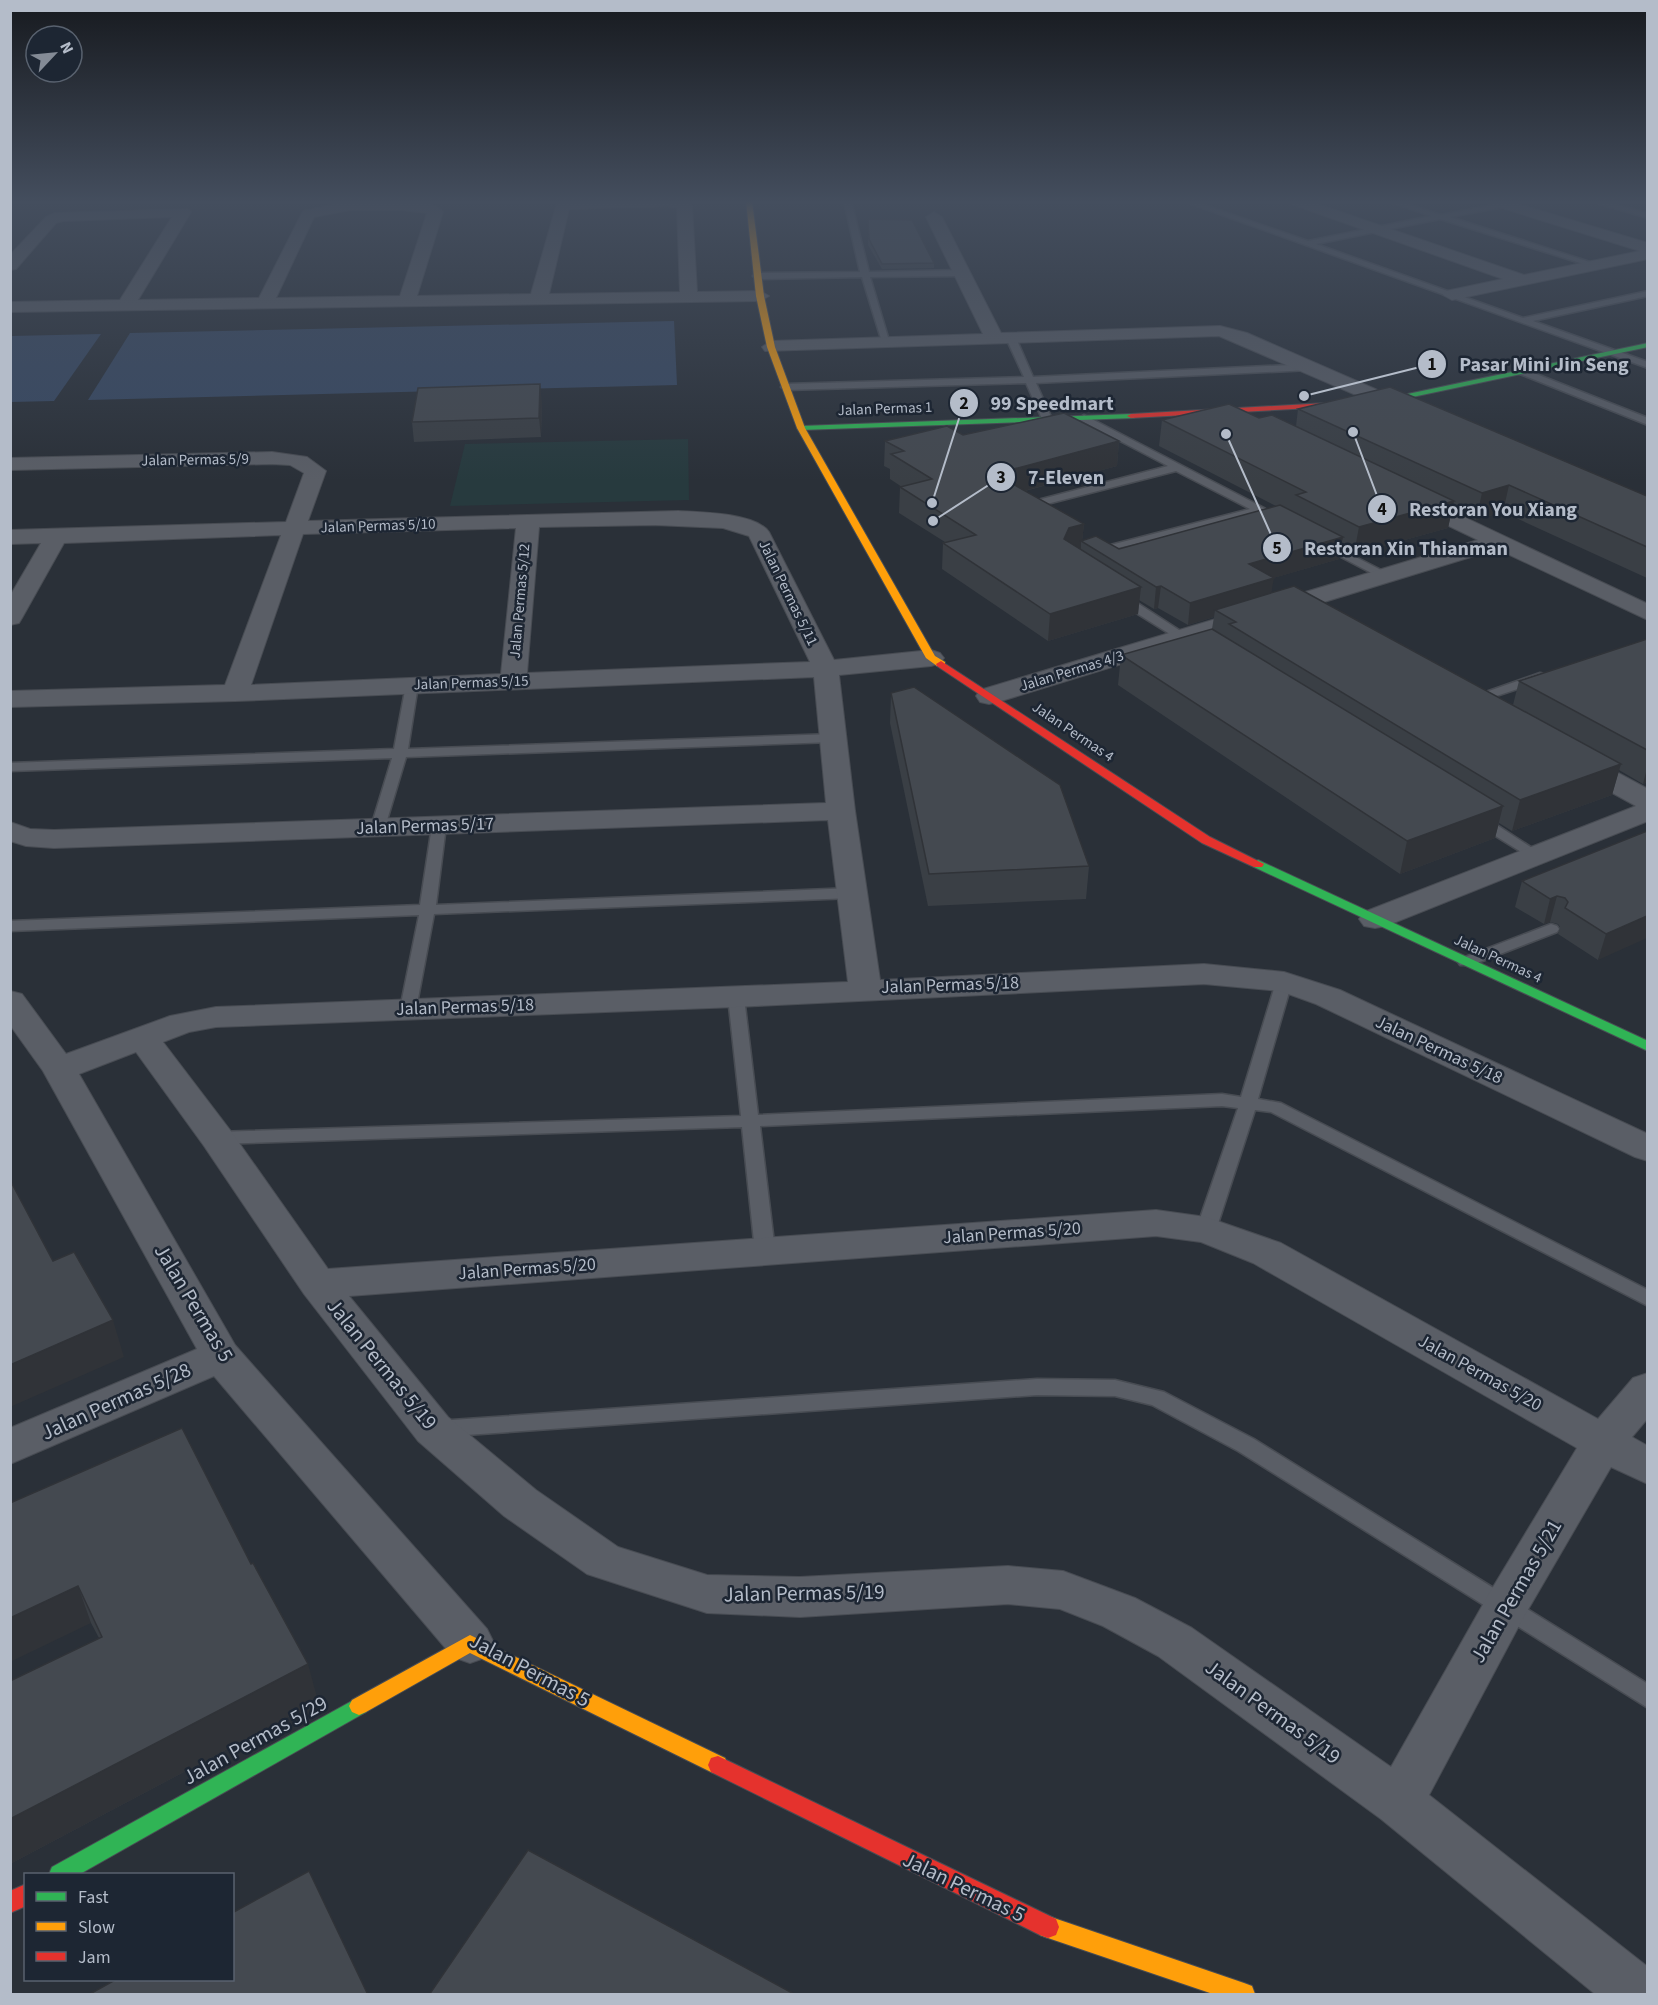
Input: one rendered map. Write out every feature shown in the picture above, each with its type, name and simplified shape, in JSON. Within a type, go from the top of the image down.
[{"type":"street","points":[[126,305],[132,295]]},
{"type":"street","points":[[266,303],[270,295]]},
{"type":"street","points":[[407,301],[409,295]]},
{"type":"street","points":[[536,299],[537,295]]},
{"type":"street","points":[[976,295],[1003,338]]},
{"type":"street","points":[[10,307],[760,296]]},
{"type":"street","name":"Jalan Permas 4","points":[[760,296],[771,347],[801,428],[931,658],[1206,840],[1647,1047]]},
{"type":"street","points":[[771,347],[1220,331],[1310,367],[1428,420]]},
{"type":"street","name":"Jalan Permas 1","points":[[801,428],[1230,412],[1384,400],[1647,345]]},
{"type":"street","points":[[1230,412],[1262,427]]},
{"type":"street","name":"Jalan Permas 5/9","points":[[10,464],[292,459],[305,463],[315,471],[295,528]]},
{"type":"street","points":[[1391,489],[1647,613]]},
{"type":"street","name":"Jalan Permas 5/10","points":[[10,537],[528,520],[704,519],[745,524]]},
{"type":"street","name":"Jalan Permas 5/12","points":[[513,681],[528,520]]},
{"type":"street","name":"Jalan Permas 5/11","points":[[745,524],[758,532],[826,669]]},
{"type":"street","points":[[236,693],[295,528]]},
{"type":"street","points":[[10,618],[56,536]]},
{"type":"street","name":"Jalan Permas 4/3","points":[[990,696],[1194,643],[1293,604],[1499,541]]},
{"type":"street","points":[[1293,604],[1323,621]]},
{"type":"street","name":"Jalan Permas 5/15","points":[[10,699],[236,693],[826,669],[931,658]]},
{"type":"street","points":[[826,669],[841,811],[865,988]]},
{"type":"street","points":[[1458,695],[1498,718]]},
{"type":"street","points":[[1558,751],[1647,801]]},
{"type":"street","name":"Jalan Permas 5/17","points":[[10,831],[26,837],[54,839],[841,811]]},
{"type":"street","points":[[1375,919],[1647,811]]},
{"type":"street","name":"Jalan Permas 5/18","points":[[59,1069],[142,1036],[182,1023],[216,1017],[735,997],[865,988],[1204,974],[1284,982],[1328,997],[1647,1149]]},
{"type":"street","name":"Jalan Permas 5","points":[[14,1011],[59,1069],[221,1356],[470,1643],[1042,1925],[1244,1995]]},
{"type":"street","name":"Jalan Permas 5/19","points":[[142,1036],[217,1138],[318,1284],[433,1429],[520,1503],[603,1561],[707,1594],[800,1597],[1008,1585],[1063,1590],[1110,1608],[1175,1642],[1399,1802],[1638,1995]]},
{"type":"street","name":"Jalan Permas 5/20","points":[[318,1284],[1156,1223],[1206,1230],[1266,1253],[1647,1467]]},
{"type":"street","name":"Jalan Permas 5/28","points":[[10,1447],[221,1356]]},
{"type":"street","name":"Jalan Permas 5/21","points":[[1399,1802],[1506,1606],[1603,1442],[1647,1389]]},
{"type":"street","name":"Jalan Permas 5/29","points":[[64,1873],[470,1643]]},
{"type":"street","points":[[10,1903],[24,1895]]},
{"type":"lane","points":[[872,295],[887,342]]},
{"type":"lane","points":[[1452,295],[1647,365]]},
{"type":"lane","points":[[1524,320],[1640,295]]},
{"type":"lane","points":[[1003,338],[1032,380],[1047,419]]},
{"type":"lane","points":[[786,387],[1032,380],[1310,367]]},
{"type":"lane","points":[[1523,372],[1647,422]]},
{"type":"lane","points":[[1084,418],[1281,521]]},
{"type":"lane","points":[[1048,518],[1036,508],[1038,502],[1178,467]]},
{"type":"lane","points":[[1208,495],[1223,491]]},
{"type":"lane","points":[[1086,554],[1260,510]]},
{"type":"lane","points":[[1312,537],[1385,576]]},
{"type":"lane","points":[[1086,540],[1104,550]]},
{"type":"lane","points":[[1113,593],[1194,643]]},
{"type":"lane","points":[[1458,695],[1557,671]]},
{"type":"lane","points":[[378,827],[400,754],[412,685]]},
{"type":"lane","points":[[10,767],[833,738]]},
{"type":"lane","points":[[1465,812],[1536,855]]},
{"type":"lane","points":[[408,1009],[428,911],[439,826]]},
{"type":"lane","points":[[10,926],[428,911],[853,892]]},
{"type":"lane","points":[[1466,962],[1551,929]]},
{"type":"lane","points":[[1206,1230],[1248,1103],[1284,982]]},
{"type":"lane","points":[[735,997],[765,1251]]},
{"type":"lane","points":[[217,1138],[750,1121],[1222,1100],[1275,1107],[1647,1299]]},
{"type":"lane","points":[[433,1429],[1037,1387],[1115,1388],[1157,1398],[1246,1445],[1647,1696]]},
{"type":"green space","points":[[688,439],[689,500],[450,506],[465,444]]},
{"type":"water","points":[[674,321],[677,385],[88,400],[130,333]]},
{"type":"water","points":[[101,334],[54,401],[11,402],[11,336]]},
{"type":"building","points":[[540,384],[539,418],[412,422],[418,388]]},
{"type":"building","points":[[1390,387],[1647,496],[1647,547],[1509,485],[1482,493],[1298,409]]},
{"type":"building","points":[[1229,404],[1259,418],[1272,415],[1454,501],[1359,527],[1296,495],[1306,492],[1162,420]]},
{"type":"building","points":[[1064,413],[1119,441],[995,474],[1084,524],[1069,528],[1064,539],[1141,587],[1050,614],[943,543],[976,535],[900,487],[932,479],[891,454],[904,451],[885,441],[947,426],[963,435]]},
{"type":"building","points":[[1280,505],[1343,537],[1249,564],[1274,578],[1190,603],[1161,586],[1156,587],[1081,541],[1096,536],[1119,549]]},
{"type":"building","points":[[1294,586],[1621,764],[1520,800],[1229,624],[1236,622],[1215,610]]},
{"type":"building","points":[[1212,629],[1503,806],[1407,841],[1121,655]]},
{"type":"building","points":[[1647,639],[1647,750],[1519,681]]},
{"type":"building","points":[[914,687],[1060,785],[1089,866],[929,874],[891,693]]},
{"type":"building","points":[[1647,831],[1647,916],[1606,934],[1565,908],[1568,902],[1565,898],[1557,896],[1550,899],[1522,881]]},
{"type":"building","points":[[10,1180],[53,1261],[74,1252],[113,1320],[10,1365]]},
{"type":"building","points":[[182,1428],[251,1564],[253,1563],[308,1664],[10,1819],[10,1681],[102,1637],[78,1586],[10,1618],[10,1503]]},
{"type":"building","points":[[528,1850],[796,1995],[429,1995]]},
{"type":"building","points":[[309,1871],[368,1995],[88,1995],[113,1981],[234,1981],[234,1912]]},
{"type":"traffic: fast","points":[[1327,405],[1384,401],[1648,345]]},
{"type":"traffic: fast","points":[[801,428],[1131,416]]},
{"type":"traffic: fast","points":[[1258,864],[1648,1047]]},
{"type":"traffic: fast","points":[[62,1873],[359,1706]]},
{"type":"traffic: slow","points":[[760,295],[771,347],[801,428],[931,658],[941,664]]},
{"type":"traffic: slow","points":[[359,1706],[470,1643],[718,1765]]},
{"type":"traffic: slow","points":[[1048,1927],[1244,1994]]},
{"type":"traffic: jam","points":[[1131,416],[1327,405]]},
{"type":"traffic: jam","points":[[941,664],[1206,840],[1258,864]]},
{"type":"traffic: jam","points":[[718,1765],[1048,1927]]},
{"type":"traffic: jam","points":[[10,1903],[24,1895]]},
{"type":"place","name":"Pasar Mini Jin Seng","points":[[1304,396]]},
{"type":"place","name":"Restoran You Xiang","points":[[1353,432]]},
{"type":"place","name":"Restoran Xin Thianman","points":[[1226,434]]},
{"type":"place","name":"99 Speedmart","points":[[932,503]]},
{"type":"place","name":"7-Eleven","points":[[933,521]]}]
